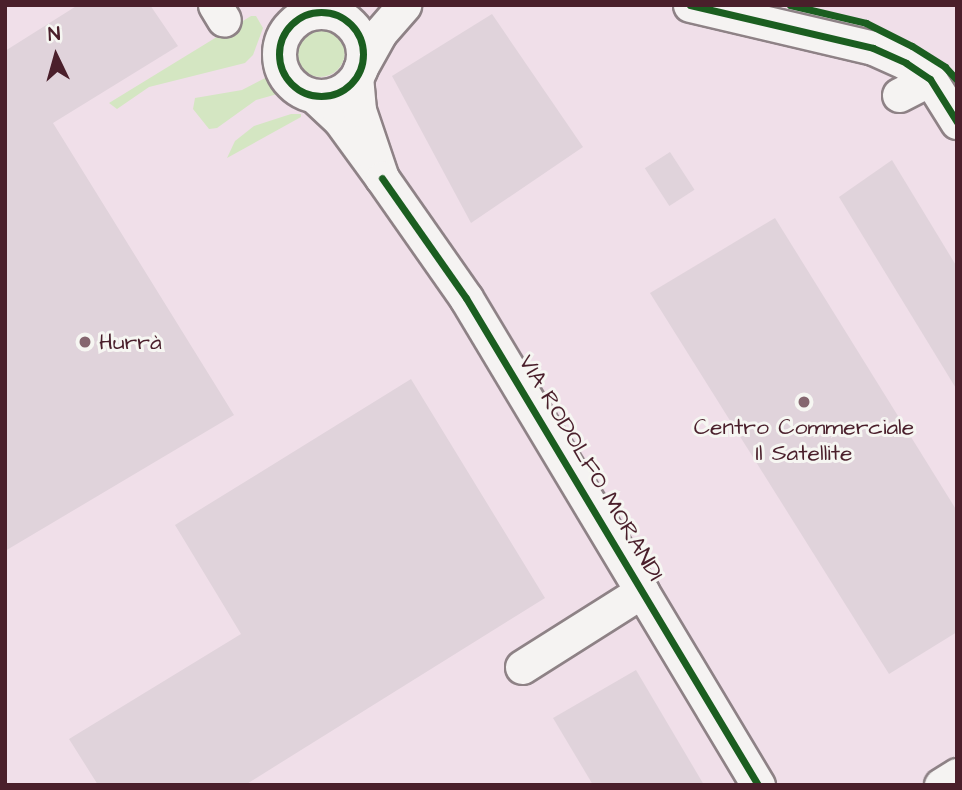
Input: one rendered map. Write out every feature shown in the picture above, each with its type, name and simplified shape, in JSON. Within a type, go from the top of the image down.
[{"type":"street","points":[[270,5],[277,24],[279,55],[284,75],[299,90],[314,96],[340,92],[358,74],[380,33],[404,5]]},
{"type":"street","points":[[280,44],[290,25],[298,19],[324,11],[378,5]]},
{"type":"street","points":[[690,5],[873,48],[906,63],[930,79],[957,122]]},
{"type":"street","points":[[324,11],[351,25],[361,41],[358,74]]},
{"type":"street","name":"VIA RODOLFO MORANDI","points":[[358,74],[359,110],[382,178]]},
{"type":"street","points":[[900,95],[930,79]]},
{"type":"street","name":"VIA RODOLFO MORANDI","points":[[314,96],[340,119],[466,298],[758,785]]},
{"type":"street","points":[[522,667],[642,591]]},
{"type":"street","points":[[941,785],[957,775]]},
{"type":"shaded area","points":[[5,5],[957,5],[957,785],[5,785]]},
{"type":"green space","points":[[251,16],[256,16],[263,28],[253,55],[245,63],[149,87],[117,109],[109,103]]},
{"type":"green space","points":[[320,27],[338,34],[345,52],[338,70],[320,77],[302,70],[295,52],[302,34]]},
{"type":"green space","points":[[269,76],[276,81],[281,93],[256,100],[217,128],[209,129],[193,109],[195,98],[242,90]]},
{"type":"green space","points":[[291,114],[301,114],[301,117],[227,158],[235,141],[254,126]]},
{"type":"building","points":[[78,5],[150,5],[178,46],[53,123],[234,415],[5,551],[5,51]]},
{"type":"building","points":[[492,14],[583,147],[471,223],[392,76]]},
{"type":"building","points":[[670,152],[695,190],[669,206],[645,168]]},
{"type":"building","points":[[892,160],[957,267],[957,390],[839,197]]},
{"type":"building","name":"Centro Commerciale Il Satellite","points":[[775,218],[957,511],[957,632],[889,674],[650,293]]},
{"type":"building","points":[[411,379],[545,598],[245,785],[98,785],[69,739],[241,634],[175,525]]},
{"type":"building","points":[[636,670],[704,785],[593,785],[553,718]]},
{"type":"cycle path","points":[[690,5],[873,48],[906,63],[930,79],[957,122]]},
{"type":"cycle path","points":[[790,5],[866,23],[912,46],[945,67],[957,80]]},
{"type":"cycle path","points":[[321,12],[337,15],[351,24],[360,38],[363,54],[360,70],[351,84],[337,93],[321,96],[305,93],[291,84],[282,70],[279,54],[282,38],[291,24],[305,15],[321,12]]},
{"type":"cycle path","points":[[382,178],[466,298],[758,785]]},
{"type":"place","name":"Hurrà","points":[[85,342]]},
{"type":"place","name":"Centro Commerciale Il Satellite","points":[[804,402]]}]
